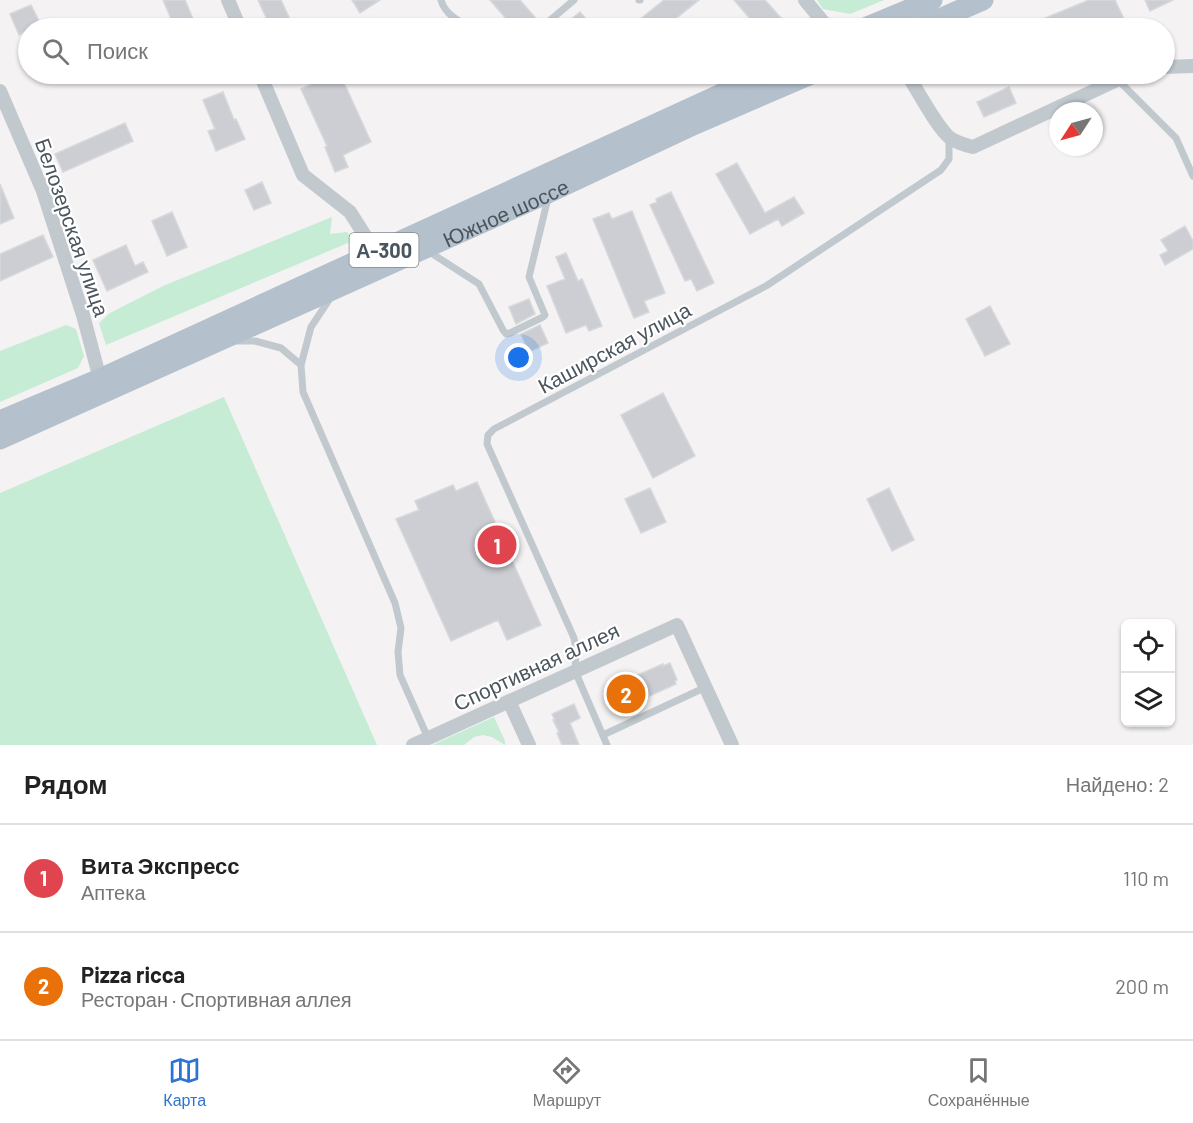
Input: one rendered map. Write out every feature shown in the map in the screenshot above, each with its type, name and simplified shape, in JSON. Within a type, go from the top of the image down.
[{"type":"main road","points":[[889,18],[932,0]]},
{"type":"main road","points":[[942,18],[983,0]]},
{"type":"main road","name":"Южное шоссе","points":[[0,421],[100,379],[743,84]]},
{"type":"main road","name":"Южное шоссе","points":[[0,439],[550,192],[694,124],[788,84]]},
{"type":"street","points":[[228,0],[236,18]]},
{"type":"street","points":[[805,0],[820,18]]},
{"type":"street","points":[[1175,67],[1193,66]]},
{"type":"street","points":[[264,84],[303,175],[350,212],[376,253]]},
{"type":"street","points":[[913,84],[949,137],[973,147],[1108,84]]},
{"type":"street","name":"Белозерская улица","points":[[0,91],[43,191],[83,315],[100,379]]},
{"type":"street","name":"Спортивная аллея","points":[[412,745],[677,625],[706,687]]},
{"type":"street","points":[[706,687],[732,745]]},
{"type":"street","points":[[510,701],[529,745]]},
{"type":"lane","points":[[441,0],[443,6],[454,18]]},
{"type":"lane","points":[[553,18],[574,0]]},
{"type":"lane","points":[[1121,84],[1176,138],[1193,176]]},
{"type":"lane","name":"Каширская улица","points":[[575,671],[574,638],[487,444],[488,435],[494,429],[766,286],[941,170],[949,159],[949,137]]},
{"type":"lane","points":[[424,248],[479,284],[503,330],[506,334],[510,333],[545,315],[529,277],[550,192]]},
{"type":"lane","points":[[337,287],[311,327],[301,364],[303,392],[395,603],[401,628],[398,652],[400,675],[428,738]]},
{"type":"lane","points":[[219,341],[255,341],[281,348],[301,364]]},
{"type":"lane","points":[[575,671],[607,745]]},
{"type":"lane","points":[[603,735],[706,687]]},
{"type":"green space","points":[[817,0],[884,0],[850,14],[823,9]]},
{"type":"green space","points":[[332,217],[330,234],[347,232],[355,240],[106,345],[99,323],[110,313],[163,286]]},
{"type":"green space","points":[[66,325],[76,329],[84,356],[78,368],[0,402],[0,351]]},
{"type":"green space","points":[[224,397],[377,745],[0,745],[0,493]]},
{"type":"green space","points":[[494,717],[505,745],[492,737],[483,735],[474,737],[464,745],[432,745]]},
{"type":"building","points":[[163,0],[185,0],[193,18],[171,18]]},
{"type":"building","points":[[258,0],[281,0],[289,18],[266,18]]},
{"type":"building","points":[[352,0],[380,0],[360,13]]},
{"type":"building","points":[[490,0],[520,0],[536,18],[505,18]]},
{"type":"building","points":[[664,0],[699,0],[676,18],[642,18]]},
{"type":"building","points":[[734,0],[765,0],[781,18],[749,18]]},
{"type":"building","points":[[1089,0],[1115,0],[1123,18],[1045,18]]},
{"type":"building","points":[[1145,0],[1173,0],[1150,11]]},
{"type":"building","points":[[31,5],[38,18],[18,18],[18,33],[10,14]]},
{"type":"building","points":[[580,12],[585,18],[572,18]]},
{"type":"building","points":[[312,84],[345,84],[371,142],[343,155],[348,167],[335,172],[325,147],[327,146],[301,89]]},
{"type":"building","points":[[1009,87],[1016,103],[984,117],[977,102]]},
{"type":"building","points":[[223,92],[234,120],[236,119],[245,139],[216,151],[208,131],[215,129],[203,100]]},
{"type":"building","points":[[125,123],[133,141],[63,172],[55,154]]},
{"type":"building","points":[[737,163],[765,213],[794,197],[804,213],[782,226],[778,219],[750,234],[716,174]]},
{"type":"building","points":[[262,182],[271,203],[254,210],[245,190]]},
{"type":"building","points":[[0,184],[14,218],[0,224]]},
{"type":"building","points":[[671,192],[714,283],[697,291],[691,279],[685,281],[650,205],[657,202],[656,199]]},
{"type":"building","points":[[632,211],[665,293],[644,301],[649,312],[634,318],[593,219],[609,213],[612,219]]},
{"type":"building","points":[[172,212],[187,247],[167,256],[152,221]]},
{"type":"building","points":[[1185,226],[1193,241],[1193,249],[1165,265],[1160,255],[1168,251],[1161,240]]},
{"type":"building","points":[[43,235],[53,257],[0,281],[0,254]]},
{"type":"building","points":[[126,245],[135,266],[143,262],[148,272],[107,291],[93,260]]},
{"type":"building","points":[[566,253],[578,281],[582,279],[602,326],[589,331],[586,325],[566,333],[547,286],[565,279],[556,257]]},
{"type":"building","points":[[529,299],[535,314],[516,324],[509,307]]},
{"type":"building","points":[[990,306],[1010,344],[985,356],[966,319]]},
{"type":"building","points":[[540,325],[548,343],[529,352],[521,334]]},
{"type":"building","points":[[663,393],[695,456],[653,478],[621,415]]},
{"type":"building","points":[[477,482],[541,625],[507,640],[498,620],[451,641],[396,519],[419,510],[415,501],[453,485],[456,491]]},
{"type":"building","points":[[650,488],[666,522],[641,533],[625,499]]},
{"type":"building","points":[[889,488],[914,540],[892,551],[867,499]]},
{"type":"building","points":[[670,663],[677,680],[676,684],[616,711],[615,708],[613,709],[605,692],[611,689],[610,687]]},
{"type":"building","points":[[574,704],[580,718],[570,723],[579,745],[562,745],[552,714]]},
{"type":"place","name":"Вита Экспресс","points":[[497,545]]},
{"type":"place","name":"Pizza ricca","points":[[626,694]]}]
